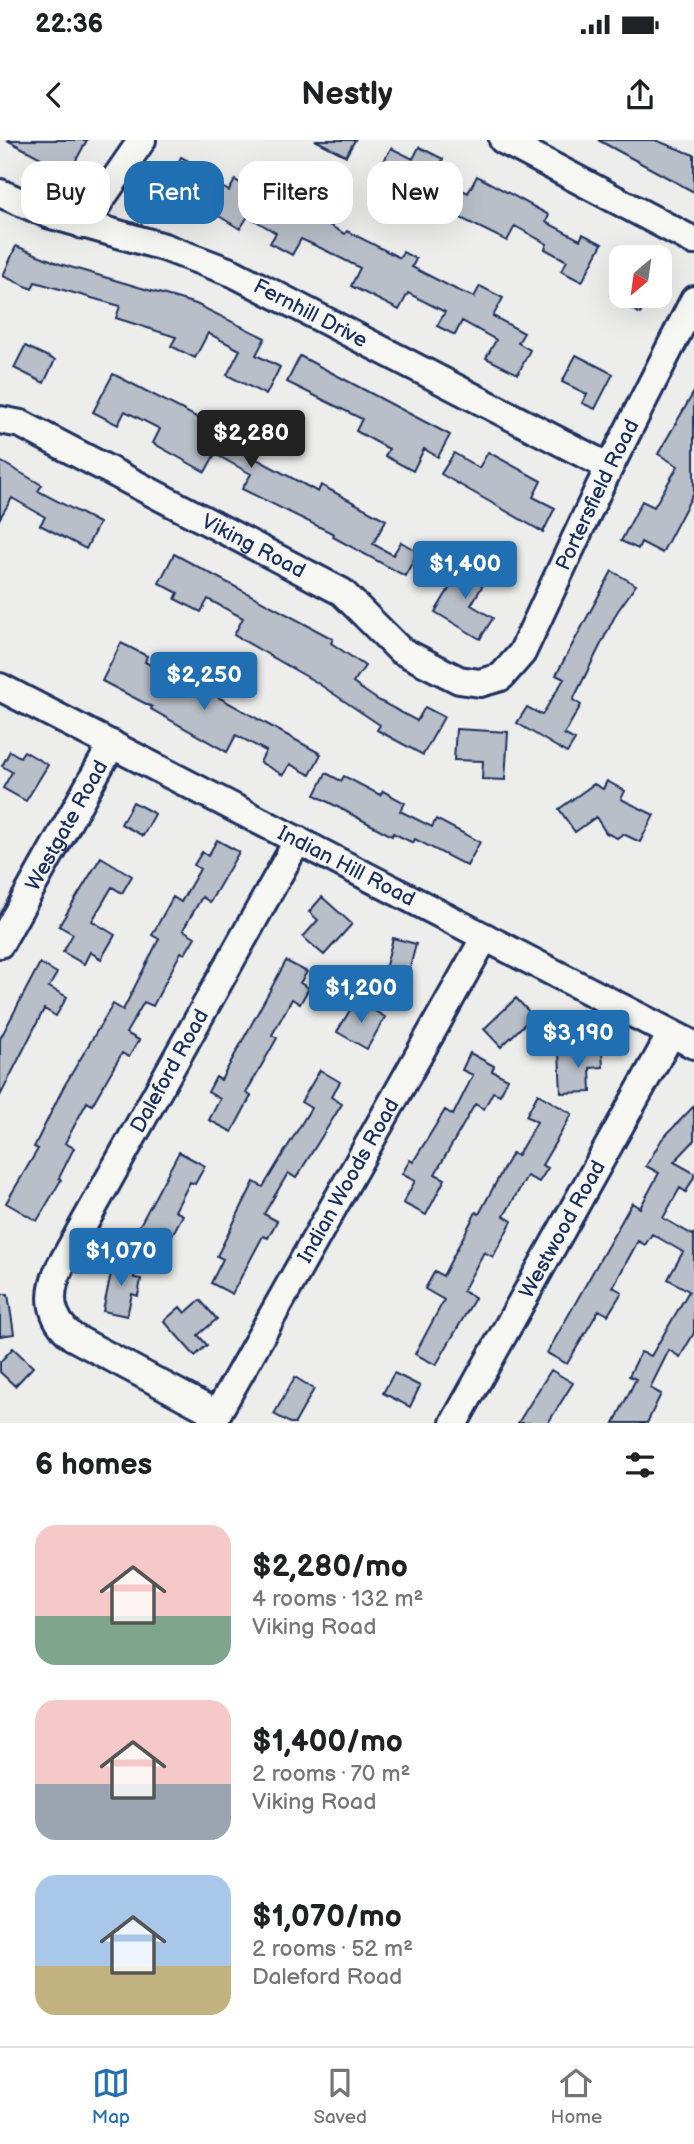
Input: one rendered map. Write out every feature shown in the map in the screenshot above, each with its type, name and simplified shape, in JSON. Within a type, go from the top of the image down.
[{"type":"street","points":[[83,225],[142,140]]},
{"type":"street","points":[[503,140],[694,241]]},
{"type":"street","name":"Fernhill Drive","points":[[0,193],[48,214],[164,247],[233,273],[609,467]]},
{"type":"street","name":"Portersfield Road","points":[[492,681],[501,677],[522,653],[609,467],[694,300]]},
{"type":"street","name":"Viking Road","points":[[0,420],[21,424],[342,592],[400,650],[439,671],[471,683],[492,681]]},
{"type":"street","name":"Indian Hill Road","points":[[0,687],[683,1040]]},
{"type":"street","name":"Westgate Road","points":[[0,944],[112,744]]},
{"type":"street","name":"Daleford Road","points":[[215,1418],[73,1337],[60,1324],[52,1308],[52,1291],[60,1267],[298,840]]},
{"type":"street","name":"Indian Woods Road","points":[[215,1418],[485,937]]},
{"type":"street","name":"Westwood Road","points":[[454,1423],[683,1040]]},
{"type":"building","points":[[7,140],[87,140],[76,161],[46,161]]},
{"type":"building","points":[[315,140],[355,140],[346,156]]},
{"type":"building","points":[[598,140],[655,140],[694,155],[694,192]]},
{"type":"building","points":[[419,147],[443,159],[384,161],[391,148],[413,159]]},
{"type":"building","points":[[477,176],[549,215],[546,222],[580,240],[583,234],[602,244],[582,282],[561,271],[567,261],[545,249],[547,244],[515,226],[507,241],[463,219],[463,190],[468,193]]},
{"type":"building","points":[[235,180],[238,182],[238,224],[243,224],[240,229],[224,219],[224,188],[229,191]]},
{"type":"building","points":[[261,224],[327,224],[400,258],[403,252],[416,259],[412,267],[457,290],[474,297],[480,286],[503,298],[493,316],[524,333],[518,343],[530,350],[518,374],[486,358],[496,340],[462,321],[455,335],[437,326],[445,312],[408,293],[399,310],[351,286],[360,268],[301,239],[292,255],[270,243],[276,233]]},
{"type":"building","points":[[16,246],[60,264],[196,304],[265,338],[256,355],[280,367],[266,395],[227,375],[240,350],[208,333],[195,358],[171,346],[176,337],[116,318],[120,306],[35,282],[32,289],[3,276]]},
{"type":"building","points":[[631,308],[644,308],[640,314]]},
{"type":"building","points":[[25,346],[55,360],[44,383],[14,368]]},
{"type":"building","points":[[576,355],[613,374],[595,409],[582,403],[587,394],[562,382]]},
{"type":"building","points":[[300,356],[450,435],[438,457],[424,449],[413,471],[385,456],[389,449],[356,431],[362,419],[287,382]]},
{"type":"building","points":[[113,374],[206,422],[212,411],[225,418],[219,429],[251,446],[247,454],[318,492],[321,485],[386,520],[373,544],[393,555],[401,542],[418,552],[405,576],[333,537],[334,534],[242,489],[251,474],[215,454],[205,472],[153,443],[160,429],[125,411],[118,425],[93,412]]},
{"type":"building","points":[[694,392],[694,492],[662,553],[641,542],[638,549],[621,541],[642,501],[654,507],[678,466],[658,454]]},
{"type":"building","points":[[488,452],[541,481],[533,497],[555,508],[543,532],[441,474],[454,453],[479,468]]},
{"type":"building","points":[[0,461],[42,485],[38,491],[99,523],[86,549],[40,525],[45,517],[12,498],[0,518]]},
{"type":"building","points":[[174,554],[333,639],[331,643],[365,666],[353,683],[378,700],[417,721],[425,707],[444,717],[423,755],[377,730],[380,725],[316,682],[234,635],[243,618],[208,599],[201,612],[175,599],[178,593],[159,583]]},
{"type":"building","points":[[458,561],[487,578],[471,605],[493,618],[480,639],[435,612],[452,584],[446,581]]},
{"type":"building","points":[[612,571],[636,585],[617,612],[573,700],[581,705],[564,734],[575,740],[567,753],[517,723],[527,707],[542,715],[564,679],[556,675]]},
{"type":"building","points":[[121,643],[147,656],[145,662],[169,675],[171,671],[321,754],[310,775],[290,764],[283,775],[260,762],[266,751],[236,735],[227,752],[102,681]]},
{"type":"building","points":[[456,729],[508,732],[505,780],[482,779],[483,761],[454,760]]},
{"type":"building","points":[[10,751],[20,757],[24,751],[48,765],[26,801],[3,788],[12,772],[2,766]]},
{"type":"building","points":[[326,773],[341,781],[344,776],[380,795],[383,791],[405,803],[400,811],[432,827],[436,819],[480,842],[467,866],[415,839],[413,843],[393,833],[392,836],[315,795]]},
{"type":"building","points":[[607,781],[625,791],[621,799],[654,815],[640,842],[623,834],[617,838],[606,833],[596,817],[575,832],[559,809],[594,784],[603,789]]},
{"type":"building","points":[[133,802],[155,814],[143,836],[121,824]]},
{"type":"building","points":[[217,840],[239,852],[210,902],[202,897],[183,930],[195,937],[185,954],[181,952],[153,1006],[144,1002],[126,1033],[139,1040],[129,1057],[122,1053],[92,1105],[87,1102],[65,1143],[74,1148],[59,1178],[61,1180],[37,1221],[6,1203],[38,1149],[34,1147],[63,1088],[113,1004],[123,1010],[159,939],[152,935],[173,897],[181,902],[200,869],[194,865],[202,852],[208,856]]},
{"type":"building","points":[[101,857],[132,876],[122,893],[112,887],[92,921],[115,935],[101,959],[90,952],[84,964],[63,952],[73,934],[59,926]]},
{"type":"building","points":[[322,897],[352,924],[324,955],[303,937],[318,920],[309,912]]},
{"type":"building","points":[[393,938],[416,944],[404,991],[381,985]]},
{"type":"building","points":[[286,961],[307,972],[300,983],[309,988],[300,1004],[292,999],[272,1035],[277,1038],[246,1093],[251,1096],[232,1132],[209,1120],[220,1099],[208,1092],[216,1077],[221,1080]]},
{"type":"building","points":[[40,963],[57,973],[49,987],[67,997],[56,1016],[44,1009],[0,1096],[0,1039]]},
{"type":"building","points":[[516,998],[533,1016],[501,1047],[484,1029]]},
{"type":"building","points":[[356,1000],[385,1017],[367,1049],[337,1032]]},
{"type":"building","points":[[602,1050],[603,1067],[590,1068],[591,1092],[561,1093],[559,1052]]},
{"type":"building","points":[[470,1053],[494,1066],[492,1071],[508,1079],[500,1095],[493,1092],[484,1109],[475,1104],[435,1174],[445,1179],[426,1215],[403,1203],[415,1181],[402,1174],[410,1160],[413,1162],[445,1110],[453,1115],[473,1075],[462,1070]]},
{"type":"building","points":[[320,1070],[340,1082],[331,1097],[342,1104],[296,1178],[288,1173],[264,1214],[277,1221],[268,1238],[263,1236],[232,1294],[211,1283],[223,1259],[217,1256],[254,1182],[263,1187],[311,1108],[301,1102]]},
{"type":"building","points":[[538,1094],[572,1114],[542,1165],[548,1168],[539,1182],[527,1176],[504,1216],[512,1221],[493,1257],[484,1252],[463,1291],[475,1298],[436,1365],[415,1354],[444,1300],[425,1289],[435,1271],[443,1276],[476,1212],[479,1214],[512,1153],[517,1156],[537,1122],[526,1116]]},
{"type":"building","points":[[694,1106],[694,1141],[674,1162],[694,1173],[694,1177],[686,1192],[680,1188],[663,1218],[693,1235],[694,1233],[694,1333],[680,1357],[669,1350],[650,1388],[661,1394],[647,1423],[614,1423],[636,1379],[629,1376],[641,1352],[651,1356],[689,1291],[668,1279],[683,1252],[652,1234],[645,1245],[638,1241],[613,1287],[622,1292],[608,1315],[599,1310],[567,1364],[547,1353],[632,1203],[640,1208],[659,1173],[646,1166],[662,1139]]},
{"type":"building","points":[[179,1152],[205,1166],[195,1184],[190,1182],[175,1211],[183,1215],[171,1237],[167,1234],[156,1251],[133,1238]]},
{"type":"building","points":[[114,1259],[136,1264],[134,1278],[141,1279],[138,1296],[132,1294],[127,1316],[103,1311]]},
{"type":"building","points":[[0,1294],[8,1294],[14,1334],[0,1336]]},
{"type":"building","points":[[200,1300],[217,1319],[198,1335],[207,1345],[195,1356],[164,1321],[180,1307],[185,1313]]},
{"type":"building","points":[[13,1348],[33,1367],[15,1386],[0,1372],[0,1362]]},
{"type":"building","points":[[551,1370],[573,1383],[548,1423],[518,1423]]},
{"type":"building","points":[[394,1373],[420,1386],[410,1407],[383,1393]]},
{"type":"building","points":[[295,1377],[314,1389],[295,1423],[290,1423],[274,1414]]}]
